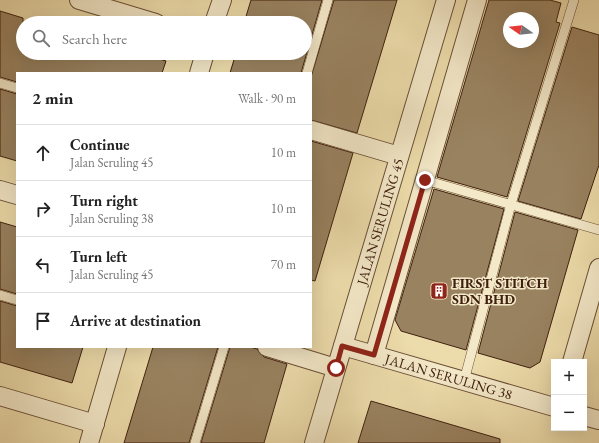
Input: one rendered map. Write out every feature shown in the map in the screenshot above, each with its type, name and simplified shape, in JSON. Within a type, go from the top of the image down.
[{"type":"street","points":[[79,0],[112,5],[139,16]]},
{"type":"street","points":[[216,16],[222,0]]},
{"type":"street","name":"JALAN SERULING 45","points":[[314,443],[446,0]]},
{"type":"street","points":[[374,355],[477,0]]},
{"type":"street","points":[[199,72],[203,60]]},
{"type":"street","points":[[312,130],[399,156]]},
{"type":"street","points":[[0,190],[16,195]]},
{"type":"street","points":[[573,359],[599,268]]},
{"type":"street","name":"JALAN SERULING 38","points":[[342,346],[551,406]]},
{"type":"street","points":[[89,443],[117,348]]},
{"type":"street","points":[[270,348],[336,368]]},
{"type":"street","points":[[0,396],[95,424]]},
{"type":"street","points":[[587,417],[599,420]]},
{"type":"lane","points":[[312,56],[328,0]]},
{"type":"lane","points":[[464,381],[510,204],[574,0]]},
{"type":"lane","points":[[307,72],[311,60]]},
{"type":"lane","points":[[0,83],[16,88]]},
{"type":"lane","points":[[425,180],[599,230]]},
{"type":"lane","points":[[0,295],[16,300]]},
{"type":"lane","points":[[195,443],[224,348]]},
{"type":"building","points":[[251,0],[322,0],[312,35],[312,16],[246,16]]},
{"type":"building","points":[[334,0],[397,0],[357,133],[312,120],[312,74]]},
{"type":"building","points":[[489,0],[550,0],[561,3],[556,22],[560,23],[507,197],[437,177]]},
{"type":"building","points":[[0,11],[16,16],[16,60],[166,61],[162,72],[16,72],[16,82],[0,77]]},
{"type":"building","points":[[572,27],[599,35],[599,165],[581,219],[518,201]]},
{"type":"building","points":[[234,60],[305,60],[301,72],[230,72]]},
{"type":"building","points":[[0,89],[16,94],[16,161],[0,156]]},
{"type":"building","points":[[312,141],[353,153],[315,281],[312,280]]},
{"type":"building","points":[[434,189],[504,209],[466,350],[401,331],[395,320]]},
{"type":"building","points":[[515,212],[578,230],[540,362],[530,368],[478,353]]},
{"type":"building","points":[[0,222],[16,227],[16,294],[0,289]]},
{"type":"building","points":[[0,301],[16,306],[16,348],[83,348],[72,383],[0,362]]},
{"type":"building","points":[[153,348],[218,348],[189,443],[124,443]]},
{"type":"building","points":[[230,348],[254,348],[257,349],[264,357],[287,364],[264,443],[201,443]]},
{"type":"building","points":[[371,401],[500,439],[500,443],[358,443]]},
{"type":"place","name":"FIRST STITCH SDN BHD","points":[[439,291]]},
{"type":"route","points":[[336,368],[342,346],[374,355],[425,180]]}]
